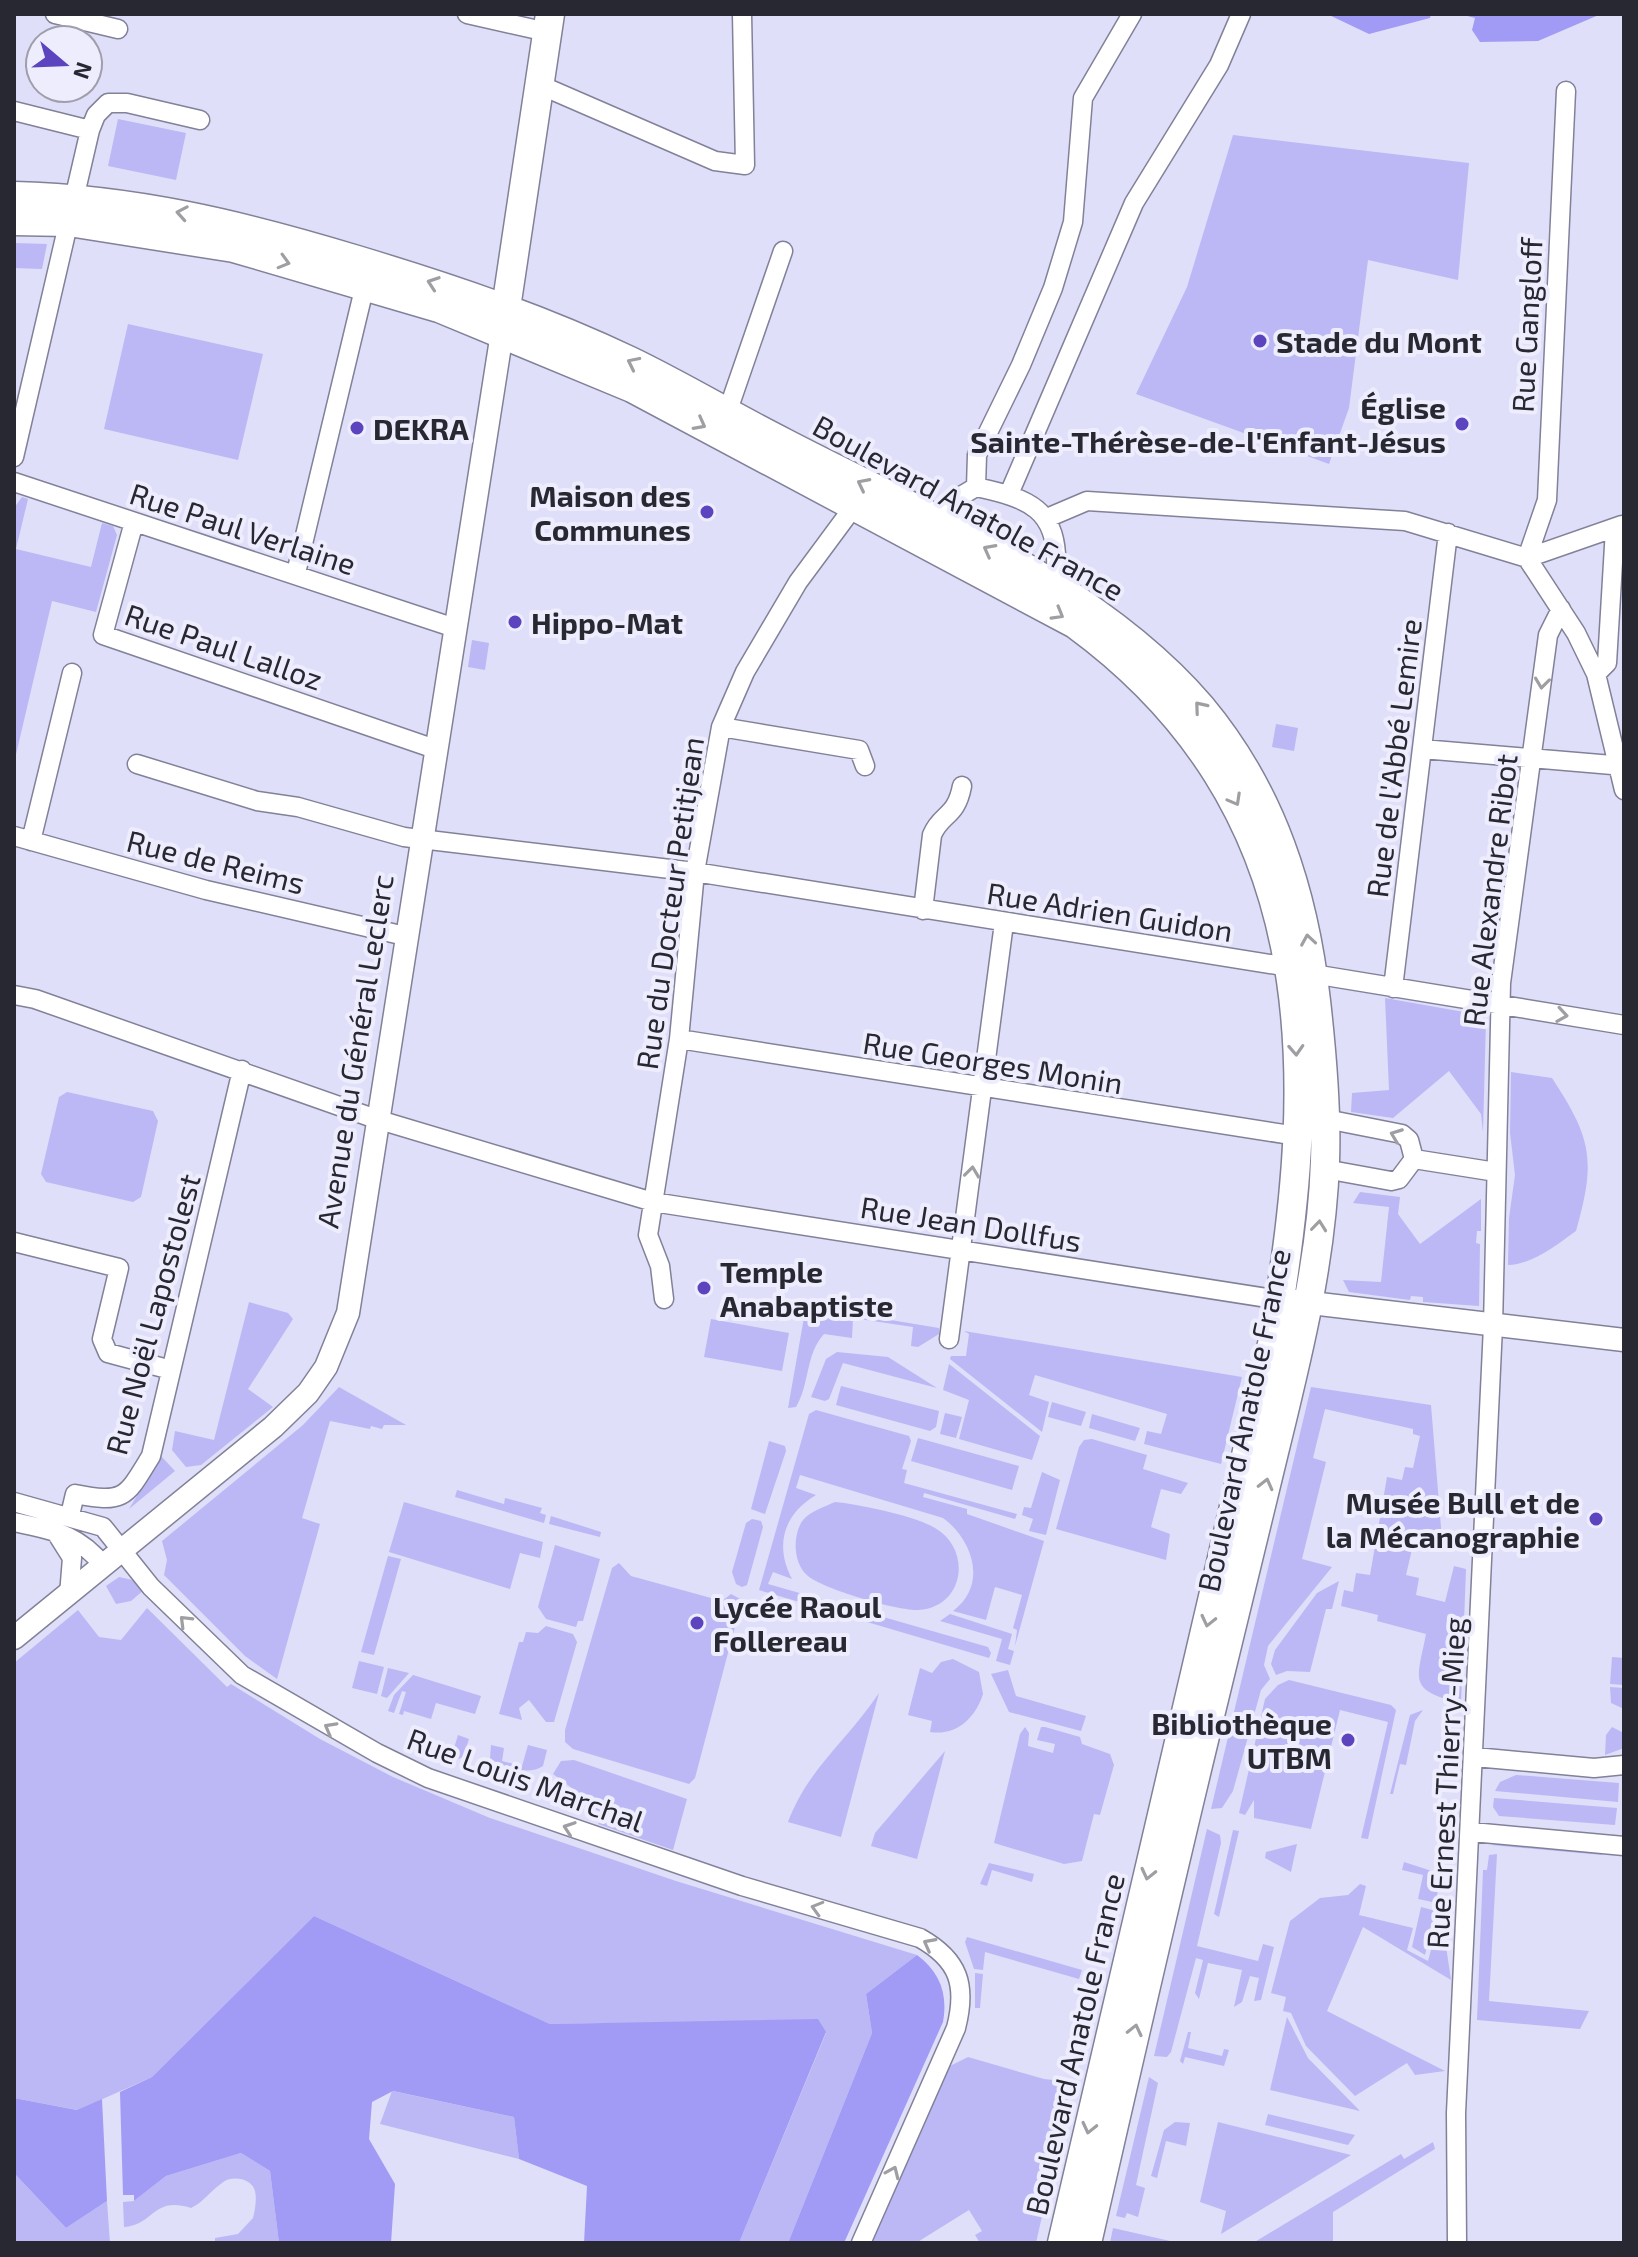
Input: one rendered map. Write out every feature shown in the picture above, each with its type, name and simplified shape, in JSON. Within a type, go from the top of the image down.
[{"type":"main road","name":"Avenue du Général Leclerc","points":[[504,321],[548,23]]},
{"type":"main road","points":[[14,196],[234,248],[439,308],[504,321]]},
{"type":"main road","points":[[14,221],[72,210],[239,224],[427,281],[504,321]]},
{"type":"main road","name":"Boulevard Anatole France","points":[[504,321],[638,365],[727,413],[928,531],[989,577],[1075,624],[1110,650],[1146,682],[1190,731],[1241,811],[1301,971],[1294,1302],[1062,2243]]},
{"type":"main road","name":"Boulevard Anatole France","points":[[504,321],[855,505],[928,531],[1045,582],[1135,643],[1178,682],[1232,750],[1263,802],[1294,878],[1301,971],[1326,1119],[1325,1169],[1087,2243]]},
{"type":"street","points":[[55,14],[118,29]]},
{"type":"street","points":[[467,14],[548,23]]},
{"type":"street","points":[[540,85],[715,161],[745,165],[742,14]]},
{"type":"street","points":[[976,487],[977,455],[1048,301],[1073,222],[1083,98],[1132,14]]},
{"type":"street","points":[[1009,494],[1134,203],[1219,65],[1241,14]]},
{"type":"street","name":"Rue Gangloff","points":[[1527,558],[1547,500],[1566,91]]},
{"type":"street","points":[[14,457],[96,115],[108,103],[127,103],[200,120]]},
{"type":"street","points":[[14,111],[90,130]]},
{"type":"street","points":[[727,413],[783,251]]},
{"type":"street","points":[[296,573],[365,285]]},
{"type":"street","name":"Avenue du Général Leclerc","points":[[14,1638],[273,1427],[308,1393],[326,1367],[348,1313],[376,1119],[504,321]]},
{"type":"street","name":"Rue Paul Verlaine","points":[[14,482],[455,628]]},
{"type":"street","points":[[928,531],[949,503],[976,487],[1009,494],[1047,518],[1057,544],[1056,568],[1045,582],[1037,586],[989,577]]},
{"type":"street","points":[[1047,518],[1087,501],[1405,521],[1527,558],[1619,526],[1616,623],[1607,663],[1596,674]]},
{"type":"street","name":"Rue du Docteur Petitjean","points":[[653,1202],[679,1039],[695,872],[721,727],[745,672],[798,582],[855,505]]},
{"type":"street","name":"Rue Paul Lalloz","points":[[134,522],[103,635],[435,749]]},
{"type":"street","name":"Rue de l'Abbé Lemire","points":[[1393,988],[1448,533]]},
{"type":"street","points":[[1527,558],[1561,609],[1596,674],[1621,765],[1624,790]]},
{"type":"street","name":"Rue Alexandre Ribot","points":[[1493,1326],[1499,1005],[1548,635],[1561,609]]},
{"type":"street","points":[[22,839],[72,673]]},
{"type":"street","points":[[721,727],[859,750],[865,766]]},
{"type":"street","points":[[1422,749],[1621,765]]},
{"type":"street","name":"Rue Adrien Guidon","points":[[137,764],[257,801],[298,807],[404,837],[695,872],[1624,1025]]},
{"type":"street","points":[[923,910],[932,835],[958,804],[962,786]]},
{"type":"street","name":"Rue de Reims","points":[[22,839],[206,890],[405,936]]},
{"type":"street","points":[[949,1339],[1004,923]]},
{"type":"street","name":"Rue Jean Dollfus","points":[[14,995],[242,1070],[376,1119],[653,1202],[1294,1302]]},
{"type":"street","name":"Rue Georges Monin","points":[[679,1039],[1297,1136]]},
{"type":"street","name":"Rue Noël Lapostolest","points":[[70,1515],[75,1494],[107,1501],[129,1493],[151,1456],[242,1070]]},
{"type":"street","points":[[1326,1119],[1402,1134],[1409,1140],[1414,1159]]},
{"type":"street","points":[[1414,1159],[1496,1172]]},
{"type":"street","points":[[1325,1169],[1391,1181],[1399,1179],[1414,1159]]},
{"type":"street","points":[[653,1202],[648,1235],[660,1266],[664,1299]]},
{"type":"street","points":[[14,1242],[119,1268],[102,1339],[104,1346],[108,1353],[171,1370]]},
{"type":"street","points":[[1294,1302],[1624,1338]]},
{"type":"street","name":"Rue Ernest Thierry-Mieg","points":[[1457,2243],[1456,2113],[1472,1832],[1493,1326]]},
{"type":"street","points":[[14,1502],[70,1515],[103,1527],[113,1559]]},
{"type":"street","points":[[14,1522],[55,1531],[113,1559]]},
{"type":"street","points":[[55,1531],[72,1558],[69,1595]]},
{"type":"street","name":"Rue Louis Marchal","points":[[113,1559],[242,1675],[377,1753],[428,1778],[499,1805],[742,1886],[920,1938],[944,1952],[957,1972],[962,2006],[956,2028],[861,2243]]},
{"type":"street","points":[[1475,1757],[1594,1768],[1624,1765]]},
{"type":"street","points":[[1472,1832],[1624,1846]]},
{"type":"shaded area","points":[[1327,14],[1431,14],[1430,18],[1369,34]]},
{"type":"shaded area","points":[[1460,14],[1601,14],[1538,41],[1480,42],[1472,30],[1475,18]]},
{"type":"shaded area","points":[[118,119],[186,133],[176,180],[108,166]]},
{"type":"shaded area","name":"Stade du Mont","points":[[1233,135],[1469,163],[1458,280],[1368,260],[1349,408],[1329,464],[1136,394],[1187,287]]},
{"type":"shaded area","points":[[14,243],[47,244],[42,269],[14,268]]},
{"type":"shaded area","points":[[128,324],[263,354],[238,460],[104,429]]},
{"type":"shaded area","points":[[22,497],[28,499],[16,549],[91,567],[102,523],[113,526],[117,535],[96,612],[52,601],[14,763],[14,508]]},
{"type":"shaded area","points":[[472,640],[489,643],[485,670],[468,667]]},
{"type":"shaded area","points":[[1276,724],[1298,728],[1294,751],[1272,747]]},
{"type":"shaded area","points":[[1385,998],[1481,1015],[1486,1019],[1483,1132],[1481,1114],[1449,1071],[1393,1118],[1351,1112],[1352,1093],[1389,1090]]},
{"type":"shaded area","points":[[1511,1072],[1552,1078],[1582,1134],[1588,1167],[1576,1231],[1536,1257],[1508,1265],[1509,1218],[1515,1175],[1510,1133]]},
{"type":"shaded area","points":[[67,1092],[153,1111],[158,1121],[141,1197],[133,1202],[46,1182],[41,1174],[59,1097]]},
{"type":"shaded area","points":[[1360,1192],[1400,1197],[1398,1214],[1420,1244],[1481,1199],[1481,1231],[1477,1231],[1476,1243],[1480,1244],[1479,1306],[1423,1302],[1423,1297],[1411,1296],[1410,1300],[1349,1292],[1343,1280],[1381,1282],[1389,1207],[1353,1203]]},
{"type":"shaded area","points":[[249,1302],[288,1313],[293,1319],[248,1389],[273,1407],[201,1465],[186,1467],[172,1450],[175,1431],[214,1440]]},
{"type":"shaded area","points":[[806,1306],[939,1328],[939,1334],[918,1347],[911,1346],[913,1327],[853,1318],[852,1338],[824,1334],[818,1342],[796,1407],[788,1408]]},
{"type":"shaded area","points":[[711,1319],[789,1333],[782,1371],[704,1357]]},
{"type":"shaded area","points":[[964,1331],[1242,1377],[1221,1464],[1144,1444],[1147,1431],[1161,1434],[1167,1414],[1035,1375],[1029,1395],[1049,1402],[1042,1432],[950,1359],[951,1356],[966,1356],[969,1334]]},
{"type":"shaded area","points":[[837,1352],[888,1357],[937,1388],[843,1363],[829,1399],[825,1401],[811,1397],[826,1359]]},
{"type":"shaded area","points":[[949,1364],[1040,1436],[1032,1460],[959,1439],[969,1400],[943,1390]]},
{"type":"shaded area","points":[[841,1386],[939,1411],[936,1427],[930,1431],[836,1405]]},
{"type":"shaded area","points":[[339,1387],[406,1425],[384,1425],[382,1429],[371,1426],[370,1429],[330,1421],[302,1518],[320,1524],[277,1679],[245,1656],[164,1575],[167,1560],[162,1541],[303,1425]]},
{"type":"shaded area","points":[[1311,1387],[1431,1405],[1443,1552],[1413,1545],[1406,1575],[1419,1578],[1416,1595],[1445,1602],[1454,1566],[1466,1569],[1461,1703],[1431,1693],[1420,1681],[1426,1634],[1377,1621],[1378,1615],[1341,1606],[1344,1590],[1353,1592],[1356,1573],[1370,1575],[1387,1477],[1402,1480],[1405,1467],[1413,1468],[1420,1436],[1413,1434],[1413,1429],[1325,1409],[1313,1458],[1326,1462],[1302,1559],[1332,1567],[1268,1646],[1264,1665],[1270,1679],[1261,1690],[1233,1791],[1222,1808],[1211,1809]]},
{"type":"shaded area","points":[[1052,1402],[1086,1412],[1081,1426],[1048,1417]]},
{"type":"shaded area","points":[[816,1410],[909,1436],[911,1441],[902,1469],[907,1470],[904,1483],[1017,1514],[1015,1519],[924,1493],[923,1497],[967,1509],[967,1514],[1044,1541],[1015,1646],[1017,1630],[1013,1628],[1022,1595],[995,1587],[986,1620],[953,1611],[970,1589],[972,1563],[962,1538],[943,1518],[800,1475],[796,1488],[816,1495],[796,1511],[785,1531],[784,1554],[792,1579],[773,1572],[768,1584],[988,1647],[991,1653],[989,1658],[759,1590],[809,1414]]},
{"type":"shaded area","points":[[945,1413],[962,1417],[956,1438],[940,1434]]},
{"type":"shaded area","points":[[1092,1414],[1140,1428],[1135,1441],[1089,1428]]},
{"type":"shaded area","points":[[918,1438],[1019,1466],[1012,1490],[911,1461]]},
{"type":"shaded area","points":[[1092,1439],[1147,1455],[1143,1469],[1188,1483],[1181,1494],[1161,1489],[1151,1527],[1170,1534],[1166,1560],[1056,1529],[1079,1447],[1084,1440]]},
{"type":"shaded area","points":[[769,1441],[785,1446],[786,1451],[765,1514],[751,1509]]},
{"type":"shaded area","points":[[161,1456],[175,1471],[129,1509]]},
{"type":"shaded area","points":[[1042,1472],[1060,1480],[1046,1535],[1029,1531],[1033,1519],[1022,1515],[1024,1507],[1031,1508]]},
{"type":"shaded area","points":[[457,1490],[504,1504],[505,1498],[542,1508],[540,1513],[546,1515],[544,1523],[455,1497]]},
{"type":"shaded area","points":[[404,1502],[543,1542],[540,1558],[520,1553],[510,1589],[389,1552]]},
{"type":"shaded area","points":[[835,1502],[915,1519],[935,1528],[955,1550],[958,1576],[954,1589],[933,1607],[918,1610],[844,1593],[808,1576],[797,1557],[799,1526],[810,1514]]},
{"type":"shaded area","points":[[551,1516],[601,1532],[600,1537],[549,1524]]},
{"type":"shaded area","points":[[752,1519],[761,1521],[763,1527],[747,1585],[742,1587],[736,1584],[732,1572],[746,1523]]},
{"type":"shaded area","points":[[555,1545],[600,1559],[583,1621],[578,1621],[576,1627],[546,1619],[538,1607]]},
{"type":"shaded area","points":[[388,1556],[401,1559],[374,1655],[361,1652]]},
{"type":"shaded area","points":[[619,1563],[631,1576],[722,1601],[731,1594],[742,1600],[695,1778],[689,1784],[573,1749],[565,1742],[565,1730],[612,1568]]},
{"type":"shaded area","points":[[119,1577],[137,1581],[145,1589],[131,1601],[116,1604],[106,1586]]},
{"type":"shaded area","points":[[1339,1581],[1332,1609],[1326,1609],[1310,1672],[1287,1671],[1276,1675],[1271,1664],[1275,1650],[1317,1593]]},
{"type":"shaded area","points":[[147,1608],[227,1687],[231,1684],[320,1739],[393,1777],[490,1818],[676,1881],[917,1955],[866,1994],[872,2033],[788,2243],[739,2243],[826,2033],[616,2023],[550,2024],[314,1916],[152,2077],[78,2110],[14,2098],[14,1663],[78,1610],[99,1637],[121,1640]]},
{"type":"shaded area","points":[[950,1614],[1012,1634],[1008,1649],[1014,1651],[1010,1665],[996,1661],[1002,1639],[940,1621]]},
{"type":"shaded area","points":[[546,1626],[573,1634],[577,1642],[554,1722],[546,1722],[529,1700],[519,1708],[522,1720],[499,1714],[519,1642],[523,1642],[526,1632],[538,1633]]},
{"type":"shaded area","points":[[1612,1657],[1624,1658],[1624,1685],[1610,1684]]},
{"type":"shaded area","points":[[953,1659],[979,1672],[983,1694],[975,1711],[963,1724],[948,1731],[930,1732],[932,1721],[908,1715],[920,1668],[932,1673],[941,1662]]},
{"type":"shaded area","points":[[359,1661],[384,1667],[377,1694],[352,1688]]},
{"type":"shaded area","points":[[388,1668],[409,1673],[387,1698],[381,1696]]},
{"type":"shaded area","points":[[1008,1670],[1016,1696],[1086,1716],[1081,1731],[1009,1712],[991,1674]]},
{"type":"shaded area","points":[[413,1675],[481,1696],[475,1714],[436,1703],[431,1719],[404,1711],[403,1715],[399,1714],[406,1692],[402,1691],[394,1713],[388,1711],[394,1695]]},
{"type":"shaded area","points":[[1289,1680],[1391,1705],[1396,1710],[1368,1839],[1361,1838],[1388,1722],[1340,1710],[1311,1829],[1254,1818],[1254,1800],[1245,1815],[1239,1813],[1265,1699],[1278,1685]]},
{"type":"shaded area","points":[[1610,1687],[1624,1688],[1624,1709],[1611,1703]]},
{"type":"shaded area","points":[[879,1693],[841,1837],[788,1822],[817,1770]]},
{"type":"shaded area","points":[[1423,1710],[1415,1721],[1406,1765],[1400,1764],[1393,1794],[1390,1794],[1410,1715]]},
{"type":"shaded area","points":[[1025,1727],[1029,1733],[1028,1746],[1053,1753],[1055,1744],[1037,1740],[1041,1727],[1045,1727],[1080,1737],[1082,1744],[1110,1754],[1114,1765],[1100,1815],[1094,1814],[1082,1861],[1064,1864],[994,1843],[1020,1734]]},
{"type":"shaded area","points":[[1612,1727],[1624,1733],[1624,1748],[1605,1755],[1606,1735]]},
{"type":"shaded area","points":[[458,1735],[469,1739],[463,1757],[454,1761],[424,1748],[452,1755]]},
{"type":"shaded area","points":[[491,1745],[504,1748],[502,1761],[522,1766],[528,1745],[547,1750],[543,1766],[524,1770],[509,1768],[490,1758]]},
{"type":"shaded area","points":[[945,1751],[917,1859],[871,1846],[875,1833]]},
{"type":"shaded area","points":[[574,1760],[687,1799],[673,1850],[598,1824],[605,1815],[579,1799],[581,1795],[553,1774],[561,1761]]},
{"type":"shaded area","points":[[1516,1775],[1619,1783],[1618,1802],[1495,1791],[1500,1782]]},
{"type":"shaded area","points":[[1494,1798],[1617,1808],[1615,1825],[1499,1816],[1493,1807]]},
{"type":"shaded area","points":[[1207,1829],[1220,1835],[1221,1843],[1197,1946],[1258,1961],[1263,1944],[1274,1947],[1261,2000],[1254,2001],[1259,1978],[1250,1976],[1242,2002],[1234,2007],[1242,1970],[1208,1963],[1199,1999],[1195,1993],[1203,1960],[1196,1958],[1171,2052],[1167,2057],[1154,2056]]},
{"type":"shaded area","points":[[1233,1830],[1239,1831],[1219,1917],[1214,1914]]},
{"type":"shaded area","points":[[1507,1843],[1602,1852],[1602,1855],[1491,1845]]},
{"type":"shaded area","points":[[1297,1844],[1291,1872],[1265,1858],[1266,1852]]},
{"type":"shaded area","points":[[1497,1854],[1489,2001],[1589,2011],[1580,2029],[1477,2020],[1483,1870],[1487,1870],[1489,1855]]},
{"type":"shaded area","points":[[1404,1862],[1438,1873],[1437,1903],[1418,1899],[1423,1875],[1402,1870]]},
{"type":"shaded area","points":[[989,1863],[1034,1874],[1032,1882],[992,1870],[987,1886],[980,1884]]},
{"type":"shaded area","points":[[1360,1884],[1366,1886],[1359,1915],[1413,1928],[1407,1950],[1428,1961],[1441,1912],[1451,1980],[1363,1927],[1327,2011],[1445,2071],[1415,2075],[1407,2063],[1355,2096],[1306,2046],[1291,2013],[1283,2011],[1286,1997],[1271,1993],[1290,1921],[1320,1898],[1348,1895]]},
{"type":"shaded area","points":[[1421,1907],[1436,1911],[1425,1955],[1412,1947]]},
{"type":"shaded area","points":[[314,1916],[550,2024],[818,2019],[826,2032],[739,2243],[584,2243],[587,2186],[519,2159],[514,2117],[393,2091],[372,2102],[369,2139],[395,2184],[391,2243],[279,2243],[270,2171],[241,2153],[166,2176],[134,2201],[134,2195],[123,2195],[120,2092],[152,2077]]},
{"type":"shaded area","points":[[967,1937],[1082,1970],[1079,1979],[985,1952],[983,1970],[974,1969],[965,1942]]},
{"type":"shaded area","points":[[917,1955],[937,1976],[943,1993],[943,2022],[844,2243],[788,2243],[872,2033],[866,1994]]},
{"type":"shaded area","points":[[975,1973],[983,1974],[980,2008],[975,2008]]},
{"type":"shaded area","points":[[1287,2017],[1308,2058],[1360,2111],[1270,2090]]},
{"type":"shaded area","points":[[1188,2032],[1191,2032],[1188,2048],[1222,2056],[1224,2049],[1229,2050],[1224,2066],[1185,2057],[1183,2064],[1180,2061]]},
{"type":"shaded area","points":[[968,2057],[1044,2079],[1072,2082],[1036,2243],[980,2243],[975,2235],[982,2231],[969,2210],[916,2243],[871,2243],[950,2066]]},
{"type":"shaded area","points":[[1149,2077],[1158,2083],[1136,2185],[1145,2188],[1138,2217],[1127,2213],[1125,2218],[1116,2216]]},
{"type":"shaded area","points":[[392,2091],[514,2117],[519,2159],[380,2124]]},
{"type":"shaded area","points":[[14,2098],[77,2110],[102,2099],[107,2201],[66,2228],[14,2173]]},
{"type":"shaded area","points":[[1268,2114],[1355,2135],[1348,2145],[1265,2125]]},
{"type":"shaded area","points":[[1175,2122],[1190,2123],[1186,2146],[1166,2141],[1157,2178],[1151,2176],[1164,2130]]},
{"type":"shaded area","points":[[1218,2122],[1351,2155],[1221,2234],[1226,2211],[1200,2202]]},
{"type":"shaded area","points":[[1433,2142],[1435,2149],[1333,2212],[1333,2243],[1253,2243],[1401,2154],[1404,2159]]},
{"type":"shaded area","points":[[241,2153],[270,2171],[279,2243],[215,2243],[215,2238],[238,2234],[253,2218],[255,2191],[250,2183],[236,2179],[222,2183],[191,2208],[168,2206],[142,2222],[124,2227],[123,2202],[134,2201],[166,2176]]},
{"type":"shaded area","points":[[14,2173],[66,2228],[107,2201],[110,2243],[14,2243]]},
{"type":"shaded area","points":[[1113,2228],[1179,2243],[1110,2243]]},
{"type":"place","name":"Stade du Mont","points":[[1260,341]]},
{"type":"place","name":"Église Sainte-Thérèse-de-l'Enfant-Jésus","points":[[1462,424]]},
{"type":"place","name":"DEKRA","points":[[357,428]]},
{"type":"place","name":"Maison des Communes","points":[[707,512]]},
{"type":"place","name":"Hippo-Mat","points":[[515,622]]},
{"type":"place","name":"Temple Anabaptiste","points":[[704,1288]]},
{"type":"place","name":"Musée Bull et de la Mécanographie","points":[[1596,1519]]},
{"type":"place","name":"Lycée Raoul Follereau","points":[[697,1623]]},
{"type":"place","name":"Bibliothèque UTBM","points":[[1348,1740]]}]
